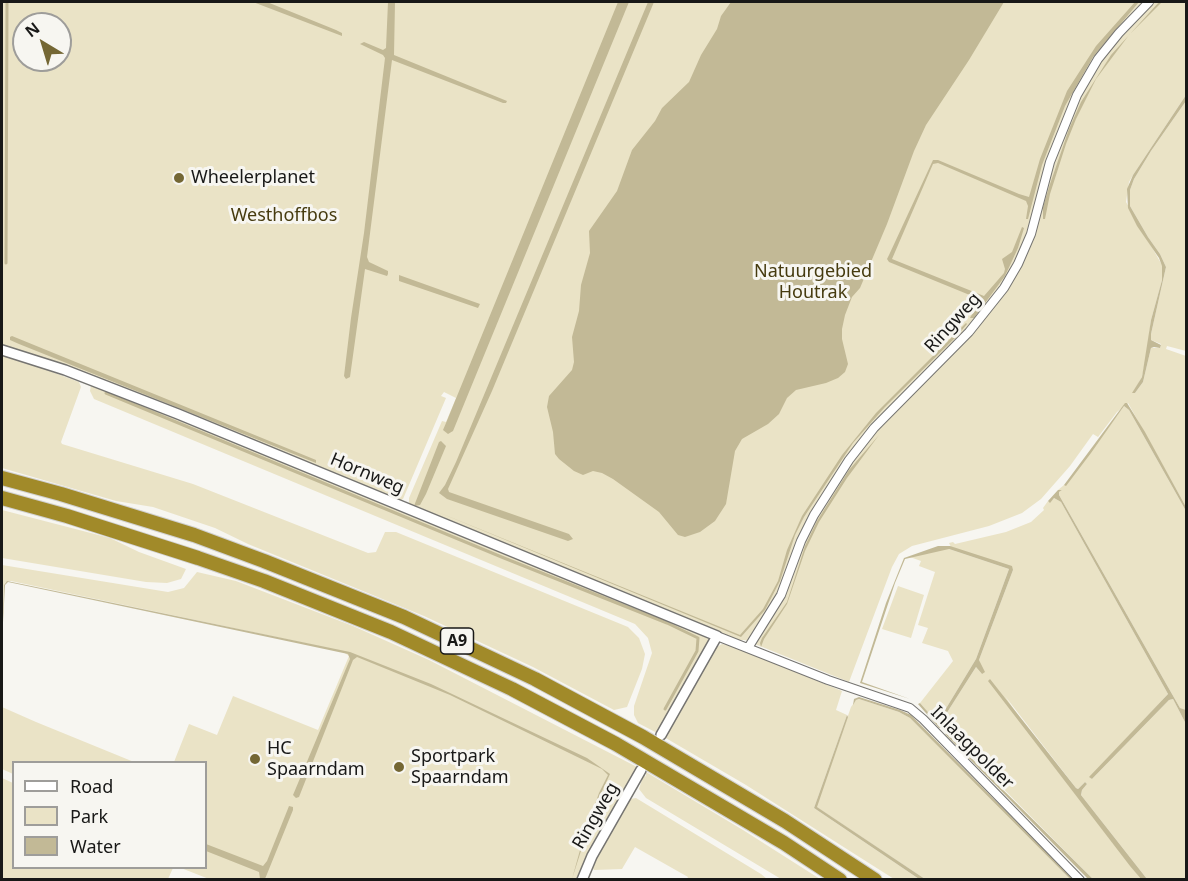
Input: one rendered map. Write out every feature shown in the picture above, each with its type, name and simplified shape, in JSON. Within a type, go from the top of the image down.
[{"type":"highway","name":"A9","points":[[3,479],[194,535],[274,564],[404,617],[535,679],[643,737],[785,821],[875,879]]},
{"type":"highway","name":"A9","points":[[2,498],[119,531],[198,558],[264,581],[390,632],[512,689],[616,744],[840,879]]},
{"type":"street","name":"Ringweg","points":[[748,648],[781,595],[801,541],[814,515],[849,460],[874,428],[969,332],[1004,288],[1031,234],[1050,162],[1077,95],[1098,59],[1149,2]]},
{"type":"street","name":"Hornweg","points":[[2,350],[65,370],[178,414],[717,636]]},
{"type":"street","name":"Inlaagpolder","points":[[717,636],[828,680],[910,708],[1080,879]]},
{"type":"street","points":[[661,735],[717,636]]},
{"type":"street","name":"Ringweg","points":[[582,879],[592,856],[641,770]]},
{"type":"green space","points":[[2,2],[1186,2],[1186,95],[1129,182],[1126,202],[1162,265],[1162,280],[1151,320],[1142,377],[1133,393],[1135,393],[1143,382],[1151,348],[1160,348],[1161,344],[1151,340],[1151,334],[1166,267],[1130,206],[1130,190],[1151,151],[1186,101],[1186,351],[1167,346],[1166,349],[1186,356],[1186,507],[1128,403],[1117,412],[1098,437],[1093,434],[1070,466],[1041,499],[1022,513],[989,526],[912,546],[899,554],[849,682],[745,640],[735,640],[409,505],[409,498],[442,421],[446,422],[456,398],[444,392],[441,396],[446,398],[403,499],[399,501],[2,346]]},
{"type":"green space","points":[[2,353],[79,382],[81,387],[62,444],[193,484],[368,553],[376,552],[385,532],[396,532],[628,627],[639,638],[645,654],[642,669],[627,707],[614,710],[533,667],[424,616],[248,544],[215,528],[153,507],[116,501],[2,468]]},
{"type":"green space","points":[[91,385],[701,632],[707,636],[709,642],[659,734],[638,723],[634,715],[634,706],[652,653],[648,638],[635,624],[94,399],[90,391]]},
{"type":"green space","points":[[1124,406],[1129,410],[1186,511],[1186,710],[1180,708],[1059,495],[1062,490],[1058,490],[1066,485]]},
{"type":"green space","points":[[1054,498],[1061,502],[1168,694],[1090,777],[1092,779],[1169,700],[1173,699],[1186,724],[1186,879],[1147,879],[1081,795],[1087,784],[1085,782],[1078,789],[1076,788],[1005,696],[1037,744],[1141,879],[1093,879],[942,727],[941,722],[976,667],[982,674],[979,660],[1013,570],[951,547],[949,543],[955,544],[1006,532],[1031,522],[1044,510],[1048,501]]},
{"type":"green space","points":[[2,510],[110,538],[139,552],[186,569],[181,579],[167,583],[146,582],[2,558]]},
{"type":"green space","points":[[949,549],[1009,569],[976,659],[939,720],[935,720],[920,703],[953,661],[948,651],[922,643],[928,628],[918,625],[935,572],[919,566],[921,561],[910,557]]},
{"type":"green space","name":"Sportpark Spaarndam","points":[[2,565],[168,592],[184,588],[197,572],[236,581],[353,626],[429,660],[639,768],[578,879],[271,880],[260,875],[260,879],[209,879],[184,869],[207,869],[207,761],[174,761],[189,724],[217,735],[233,696],[318,730],[349,656],[342,651],[11,581],[4,585],[2,623]]},
{"type":"green space","points":[[898,586],[924,595],[911,638],[882,629]]},
{"type":"green space","points":[[722,644],[733,646],[842,691],[836,710],[847,715],[814,808],[919,879],[894,879],[746,785],[664,737],[715,648]]},
{"type":"green space","points":[[859,699],[910,718],[1070,879],[925,879],[816,807],[851,707]]},
{"type":"green space","points":[[2,707],[132,761],[12,761],[12,774],[2,769]]},
{"type":"green space","points":[[646,772],[820,879],[781,879],[646,798],[639,789],[644,773],[646,777]]},
{"type":"green space","points":[[2,778],[12,783],[12,869],[173,869],[168,879],[2,879]]},
{"type":"green space","points":[[636,798],[767,879],[687,879],[688,877],[635,847],[622,869],[594,870],[591,865],[630,799]]},
{"type":"water","points":[[253,2],[267,2],[336,30],[342,33],[342,36]]},
{"type":"water","points":[[388,2],[395,2],[394,55],[507,101],[503,103],[392,60],[367,257],[369,262],[388,271],[388,274],[387,276],[365,269],[350,377],[346,379],[344,376],[351,318],[364,233],[385,58],[360,44],[364,42],[383,50],[386,48]]},
{"type":"water","points":[[618,2],[629,2],[453,431],[448,434],[443,430]]},
{"type":"water","points":[[648,2],[654,2],[492,391],[448,489],[449,492],[569,534],[573,539],[568,541],[447,499],[439,493],[456,462]]},
{"type":"water","points":[[731,2],[1004,2],[926,125],[914,151],[887,224],[860,288],[852,297],[845,315],[842,339],[848,364],[845,372],[826,383],[796,390],[787,398],[779,414],[768,424],[742,439],[735,451],[726,504],[715,521],[700,532],[685,537],[678,535],[659,512],[613,479],[593,471],[583,475],[559,459],[555,454],[547,407],[549,396],[572,370],[574,362],[572,337],[579,311],[581,285],[590,253],[589,231],[617,191],[632,150],[655,121],[662,108],[689,82],[701,55],[717,29],[721,16]]},
{"type":"water","points":[[1135,2],[1139,2],[1093,57],[1065,106],[1042,165],[1028,219],[1026,219],[1028,206],[1026,201],[938,163],[933,164],[892,259],[984,296],[1004,273],[1002,259],[1012,252],[1022,227],[1024,228],[1005,276],[974,318],[970,318],[980,304],[977,298],[889,262],[887,259],[933,160],[1029,197],[1040,159],[1067,91],[1096,46]]},
{"type":"water","points":[[1159,2],[1162,2],[1130,34]]},
{"type":"water","points":[[1128,36],[1096,79],[1076,119],[1050,194],[1045,219],[1043,219],[1043,207],[1050,184],[1081,102],[1111,55]]},
{"type":"water","points":[[1186,95],[1186,101],[1151,151],[1130,190],[1130,206],[1166,267],[1151,334],[1151,340],[1161,345],[1160,348],[1151,348],[1143,382],[1135,393],[1132,393],[1142,377],[1151,320],[1162,280],[1162,266],[1128,208],[1127,189],[1133,175]]},
{"type":"water","points":[[399,275],[480,304],[478,308],[399,281]]},
{"type":"water","points":[[966,323],[957,336],[885,407],[853,443],[804,517],[795,535],[780,581],[765,610],[741,637],[433,510],[740,635],[763,609],[778,581],[787,550],[802,516],[842,455],[876,413]]},
{"type":"water","points":[[12,336],[316,460],[316,463],[19,344],[10,340]]},
{"type":"water","points":[[1125,403],[1145,432],[1186,507],[1186,511],[1129,410],[1124,406],[1066,486],[1064,485]]},
{"type":"water","points":[[879,435],[847,478],[819,522],[805,551],[787,604],[761,647],[762,638],[787,602],[805,546],[817,521],[849,470]]},
{"type":"water","points":[[441,441],[446,446],[426,494],[420,505],[414,506],[439,442]]},
{"type":"water","points":[[1058,490],[1062,490],[1059,495],[1180,708],[1186,710],[1186,724],[1173,699],[1169,700],[1092,779],[1089,777],[1168,694],[1061,502],[1054,498],[1050,503],[1048,501]]},
{"type":"water","points":[[938,546],[950,546],[1012,566],[1013,570],[979,660],[985,672],[982,674],[976,667],[941,722],[942,727],[939,728],[918,704],[920,703],[935,720],[939,720],[976,659],[1009,569],[949,549],[905,559],[862,682],[910,699],[860,683],[886,603],[904,558]]},
{"type":"water","points":[[7,581],[350,652],[431,684],[587,758],[610,774],[596,804],[572,879],[585,832],[599,793],[608,775],[602,769],[450,695],[357,657],[353,660],[299,797],[296,798],[293,795],[350,659],[348,654],[8,582],[5,585],[2,641],[4,585]]},
{"type":"water","points":[[990,679],[1076,788],[1078,789],[1085,782],[1087,784],[1081,795],[1147,879],[1141,879],[1130,866],[988,681]]},
{"type":"water","points":[[859,697],[911,715],[1073,879],[1070,879],[910,718],[859,699],[853,705],[854,699]]},
{"type":"water","points":[[847,715],[817,807],[925,879],[919,879],[814,808]]},
{"type":"water","points":[[947,733],[1093,879],[1088,879],[945,734]]},
{"type":"water","points":[[289,806],[293,807],[265,879],[260,879],[259,872],[207,851],[207,844],[263,866]]},
{"type":"waterway","points":[[6,263],[7,2]]},
{"type":"waterway","points":[[106,393],[667,623],[698,638],[697,651],[665,709]]},
{"type":"place","name":"Wheelerplanet","points":[[179,178]]},
{"type":"place","name":"HC Spaarndam","points":[[255,759]]},
{"type":"place","name":"Sportpark Spaarndam","points":[[399,767]]},
{"type":"park label","name":"Westhoffbos","points":[[284,216]]},
{"type":"park label","name":"Natuurgebied Houtrak","points":[[813,282]]}]
